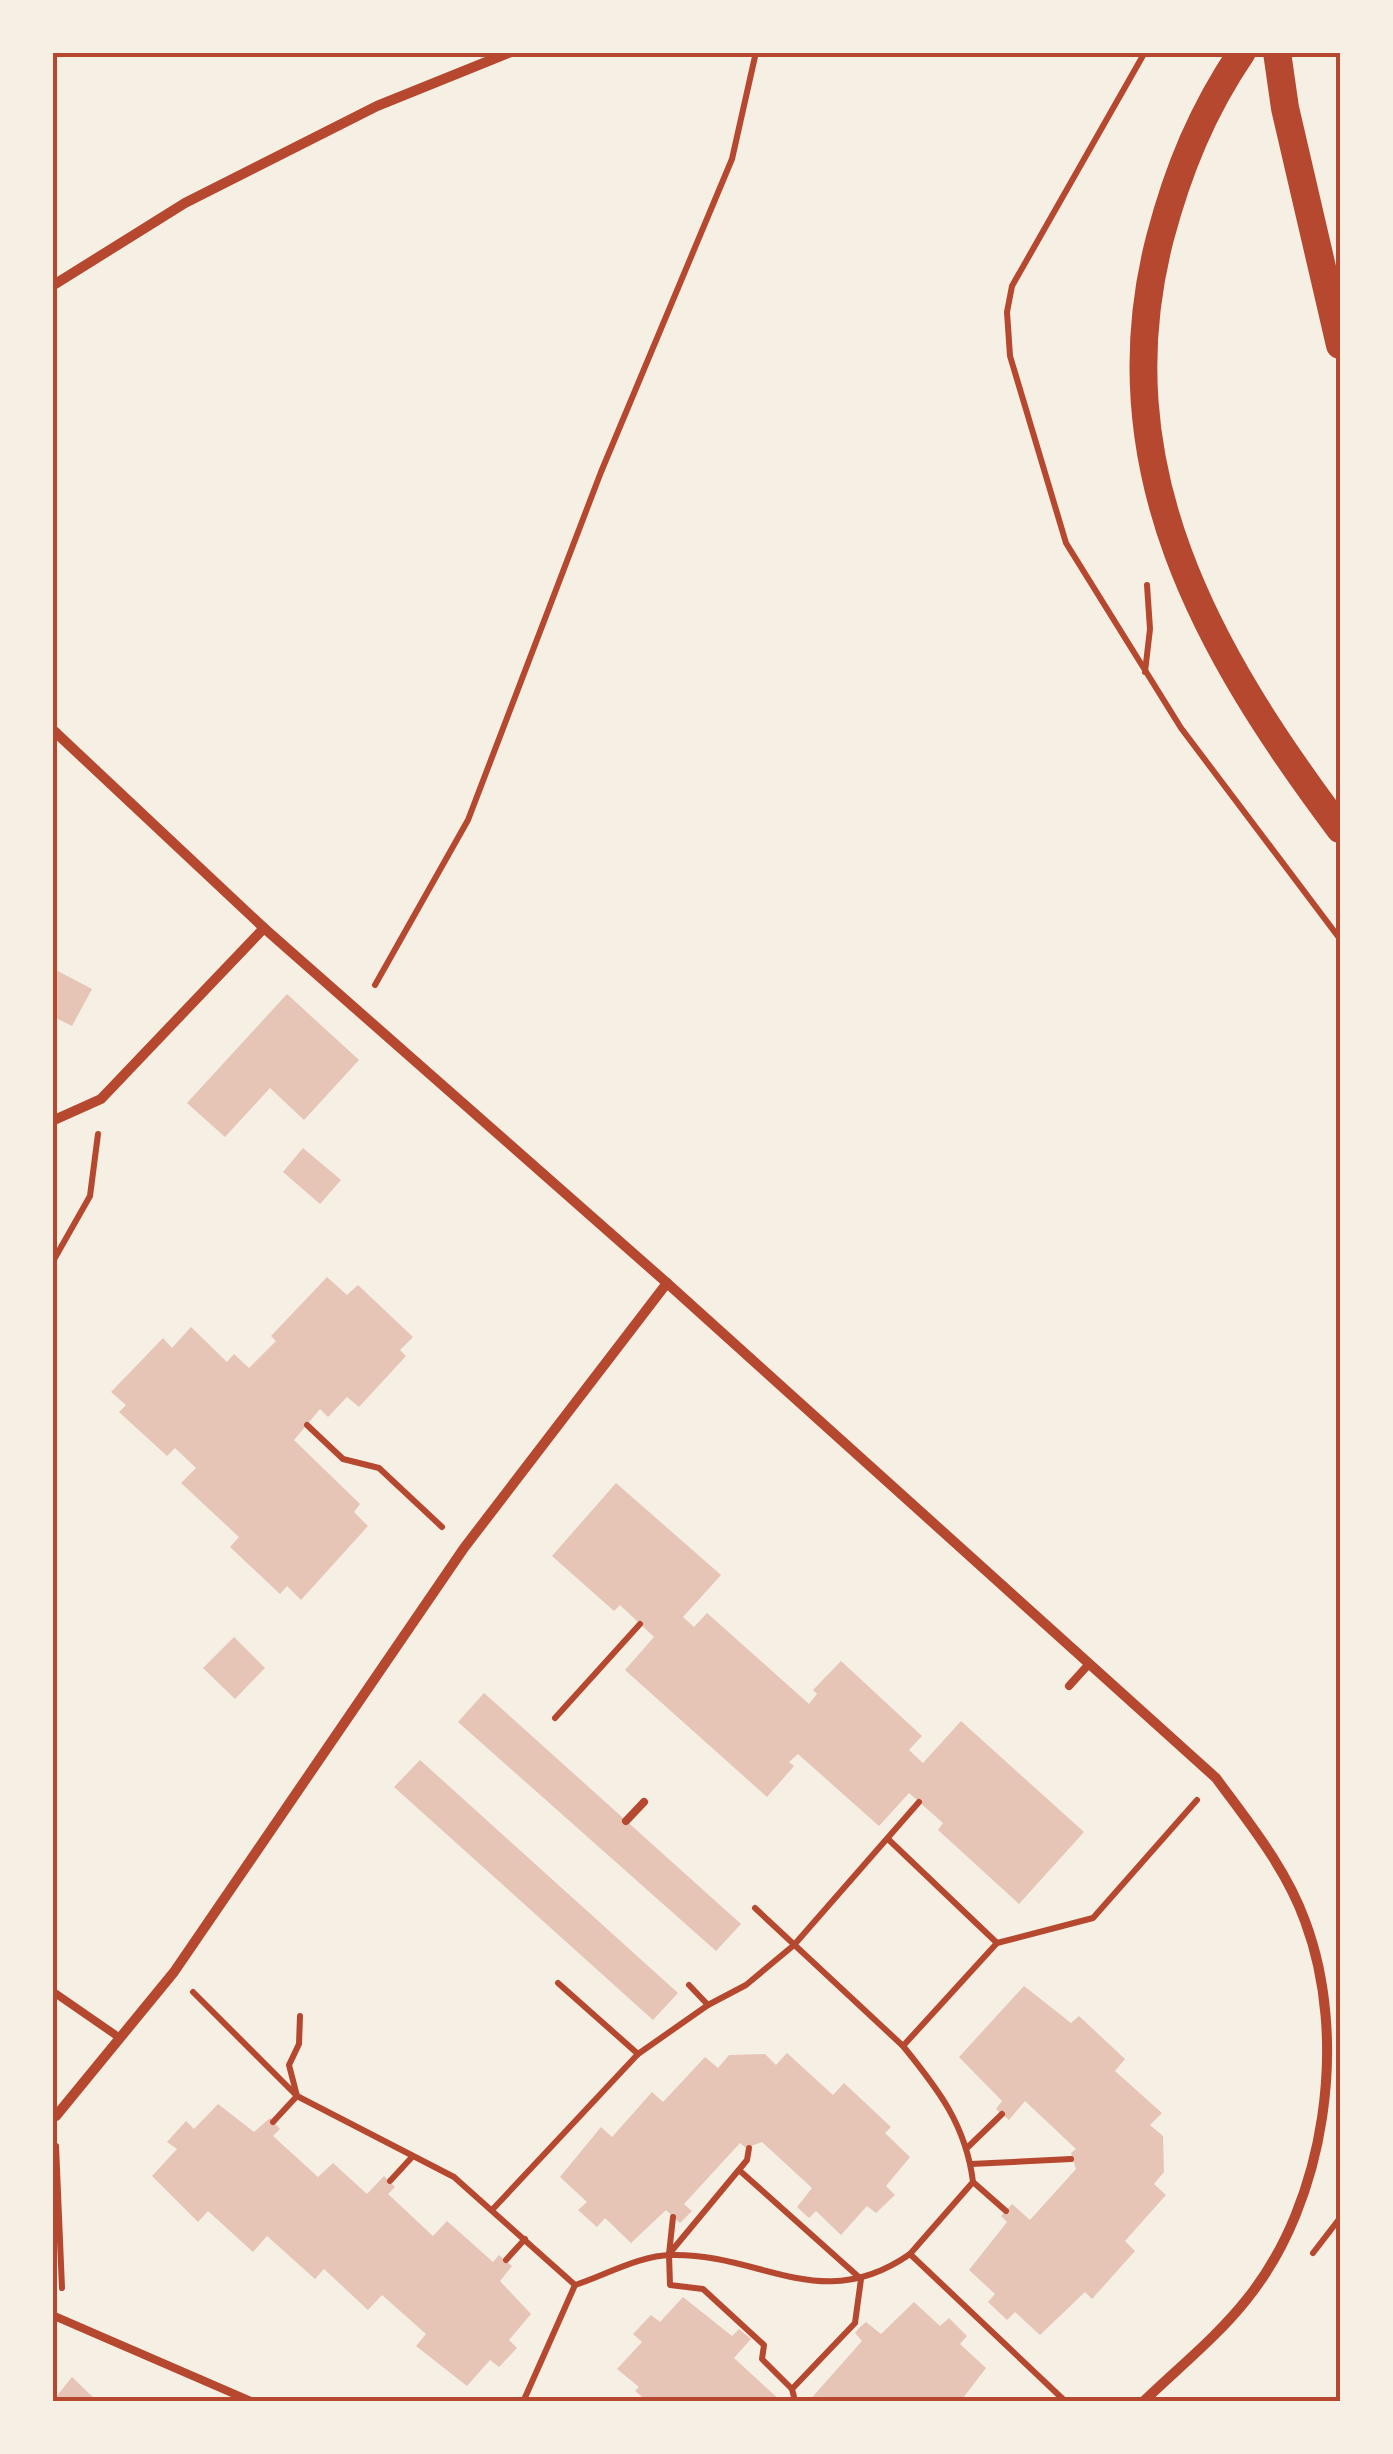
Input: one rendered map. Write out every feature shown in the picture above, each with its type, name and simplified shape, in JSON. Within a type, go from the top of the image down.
[{"type":"highway","points":[[1242,52],[1196,128],[1175,181],[1149,280],[1140,358],[1146,428],[1160,500],[1184,574],[1238,678],[1340,830]]},
{"type":"highway","points":[[1278,52],[1289,125],[1340,344]]},
{"type":"street","points":[[52,286],[185,203],[377,106],[511,52]]},
{"type":"street","points":[[52,728],[264,928],[667,1283],[1216,1778],[1268,1848],[1306,1920],[1324,1996],[1329,2064],[1323,2120],[1300,2201],[1272,2261],[1248,2299],[1144,2402]]},
{"type":"street","points":[[52,1121],[101,1099],[264,928]]},
{"type":"street","points":[[54,2114],[174,1972],[464,1548],[667,1283]]},
{"type":"lane","points":[[1069,1686],[1088,1665]]},
{"type":"lane","points":[[626,1821],[644,1802]]},
{"type":"lane","points":[[52,1991],[120,2038]]},
{"type":"lane","points":[[52,2315],[254,2402]]},
{"type":"path","points":[[360,1012],[468,820],[601,472],[732,159],[756,52]]},
{"type":"path","points":[[1145,674],[1150,629],[1146,577]]},
{"type":"path","points":[[52,1263],[90,1196],[101,1099]]},
{"type":"path","points":[[307,1425],[343,1459],[379,1468],[464,1548]]},
{"type":"path","points":[[555,1718],[640,1624]]},
{"type":"path","points":[[903,2046],[997,1943],[1093,1918],[1216,1778]]},
{"type":"path","points":[[492,2210],[638,2054],[708,2004],[746,1985],[794,1945],[919,1802]]},
{"type":"path","points":[[888,1838],[997,1943]]},
{"type":"path","points":[[756,1908],[903,2046],[948,2100],[968,2147],[973,2182],[1006,2211]]},
{"type":"path","points":[[174,1972],[297,2096],[454,2178],[575,2285]]},
{"type":"path","points":[[558,1983],[638,2054]]},
{"type":"path","points":[[689,1985],[708,2004]]},
{"type":"path","points":[[297,2096],[289,2065],[299,2044],[300,2016]]},
{"type":"path","points":[[273,2122],[297,2096]]},
{"type":"path","points":[[54,2114],[64,2320]]},
{"type":"path","points":[[968,2147],[1002,2114]]},
{"type":"path","points":[[669,2254],[739,2170],[749,2148]]},
{"type":"path","points":[[390,2181],[412,2157]]},
{"type":"path","points":[[971,2164],[1071,2159]]},
{"type":"path","points":[[739,2170],[861,2279]]},
{"type":"path","points":[[523,2402],[575,2285],[669,2254],[828,2284],[861,2279],[910,2254],[973,2182]]},
{"type":"path","points":[[673,2217],[670,2284],[703,2289],[764,2345],[762,2360],[793,2393],[857,2326],[861,2279]]},
{"type":"path","points":[[506,2260],[524,2240]]},
{"type":"path","points":[[910,2254],[1066,2402]]},
{"type":"building","points":[[52,968],[92,989],[72,1026],[52,1016]]},
{"type":"building","points":[[287,994],[359,1060],[304,1120],[270,1088],[225,1137],[187,1103]]},
{"type":"building","points":[[303,1148],[341,1180],[320,1204],[283,1172]]},
{"type":"building","points":[[327,1277],[347,1295],[358,1285],[413,1337],[400,1350],[406,1356],[359,1407],[347,1397],[328,1417],[320,1409],[294,1440],[360,1504],[354,1512],[368,1526],[301,1600],[287,1586],[280,1594],[230,1547],[239,1537],[181,1483],[196,1468],[175,1448],[167,1456],[119,1412],[126,1405],[111,1392],[163,1338],[172,1348],[191,1327],[227,1362],[234,1354],[249,1368],[276,1341],[271,1336]]},
{"type":"building","points":[[616,1483],[721,1575],[683,1617],[694,1627],[707,1613],[809,1704],[817,1694],[813,1690],[841,1661],[922,1736],[909,1750],[923,1763],[961,1721],[1084,1832],[1019,1904],[938,1830],[943,1823],[909,1793],[879,1826],[798,1754],[789,1762],[794,1766],[767,1797],[625,1670],[654,1637],[620,1605],[614,1611],[552,1556]]},
{"type":"building","points":[[234,1637],[265,1668],[235,1699],[203,1668]]},
{"type":"building","points":[[484,1693],[741,1924],[716,1951],[458,1722]]},
{"type":"building","points":[[420,1760],[678,1993],[653,2020],[394,1787]]},
{"type":"building","points":[[1024,1986],[1071,2023],[1079,2016],[1125,2059],[1115,2071],[1162,2113],[1150,2125],[1163,2136],[1164,2172],[1154,2184],[1166,2195],[1125,2241],[1135,2251],[1092,2299],[1085,2292],[1040,2335],[1015,2312],[1007,2320],[988,2302],[995,2294],[969,2270],[1007,2222],[1001,2216],[1012,2204],[1030,2220],[1076,2169],[1071,2153],[1076,2149],[1025,2101],[1009,2120],[996,2109],[1002,2101],[959,2057]]},
{"type":"building","points":[[787,2053],[833,2095],[844,2083],[891,2127],[885,2133],[910,2157],[886,2186],[895,2195],[876,2213],[867,2206],[841,2235],[816,2211],[809,2218],[797,2207],[812,2188],[762,2142],[746,2148],[740,2143],[684,2204],[692,2211],[680,2223],[666,2210],[631,2243],[605,2218],[597,2227],[578,2210],[587,2202],[560,2177],[601,2127],[612,2137],[652,2092],[663,2102],[705,2057],[718,2068],[729,2055],[765,2054],[776,2065]]},
{"type":"building","points":[[218,2104],[254,2132],[270,2118],[280,2129],[273,2136],[318,2177],[333,2163],[367,2194],[384,2176],[395,2187],[388,2194],[433,2236],[447,2221],[493,2262],[499,2255],[512,2266],[500,2281],[531,2314],[509,2340],[517,2348],[499,2367],[490,2360],[467,2386],[416,2346],[426,2334],[382,2295],[368,2310],[324,2269],[315,2279],[267,2236],[253,2252],[208,2211],[198,2222],[152,2176],[177,2149],[167,2142],[186,2121],[194,2129]]},
{"type":"building","points":[[683,2297],[732,2336],[739,2329],[751,2339],[734,2358],[782,2402],[648,2402],[635,2391],[639,2387],[617,2369],[642,2342],[633,2334],[651,2315],[660,2322]]},
{"type":"building","points":[[914,2302],[940,2326],[949,2318],[967,2336],[960,2344],[986,2368],[960,2402],[808,2402],[862,2341],[855,2333],[859,2328],[866,2322],[881,2334]]},
{"type":"building","points":[[72,2377],[98,2402],[52,2402]]}]
